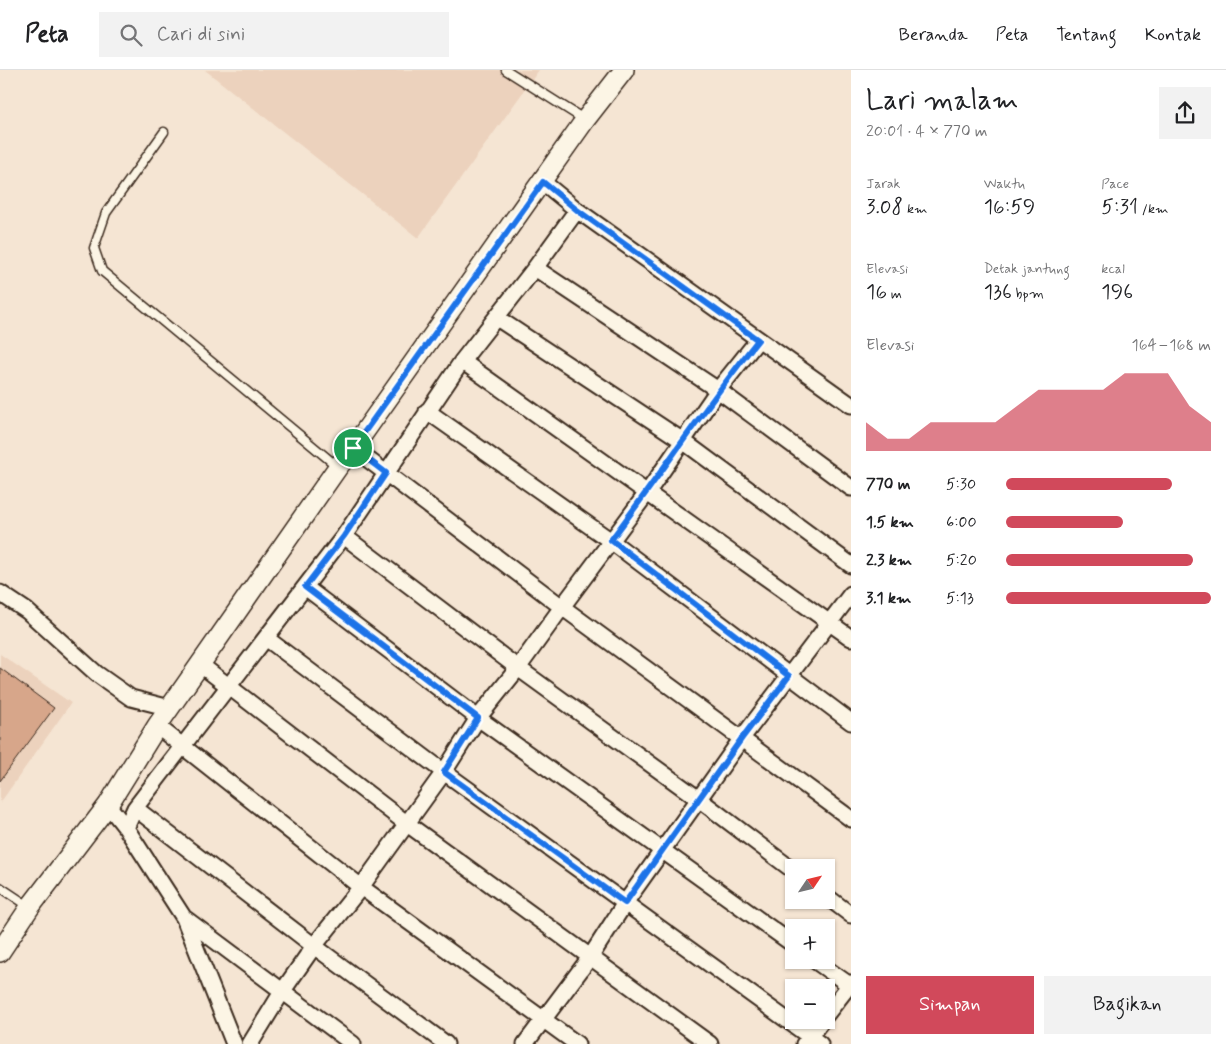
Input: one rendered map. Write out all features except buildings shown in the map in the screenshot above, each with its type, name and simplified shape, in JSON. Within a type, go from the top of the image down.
[{"type":"street","points":[[0,952],[30,907],[108,805],[157,726],[338,467],[543,182],[585,120],[624,70]]},
{"type":"street","points":[[543,182],[577,210],[851,405]]},
{"type":"street","points":[[126,828],[135,808],[344,536],[462,361],[497,318],[577,210]]},
{"type":"street","points":[[535,268],[718,390],[851,488]]},
{"type":"street","points":[[497,318],[683,441],[851,565]]},
{"type":"street","points":[[251,1044],[282,992],[314,946],[361,887],[444,772],[478,718],[518,668],[647,493],[718,390],[758,340]]},
{"type":"street","points":[[462,361],[851,638]]},
{"type":"street","points":[[427,411],[611,540],[851,722]]},
{"type":"street","points":[[353,448],[562,607],[851,819]]},
{"type":"street","points":[[344,536],[518,668],[700,800],[785,865]]},
{"type":"street","points":[[305,587],[478,718],[661,852],[785,939]]},
{"type":"street","points":[[0,593],[27,611],[97,674],[131,698],[170,708]]},
{"type":"street","points":[[525,1044],[591,956],[625,903],[700,800],[742,738],[851,594]]},
{"type":"street","points":[[266,638],[444,772],[625,903],[811,1042],[818,1029]]},
{"type":"street","points":[[201,665],[406,823],[710,1044]]},
{"type":"street","points":[[157,726],[361,887],[577,1044]]},
{"type":"street","points":[[108,805],[126,828],[184,918],[234,1044]]},
{"type":"street","points":[[135,808],[314,946],[446,1044]]},
{"type":"street","points":[[835,903],[851,915]]},
{"type":"street","points":[[184,918],[353,1044]]},
{"type":"street","points":[[827,969],[851,985],[835,1004]]},
{"type":"lane","points":[[506,70],[585,120]]},
{"type":"lane","points":[[164,132],[106,213],[94,248],[102,270],[338,467]]},
{"type":"lane","points":[[0,887],[30,907]]},
{"type":"shaded area","points":[[205,70],[539,70],[418,238]]},
{"type":"shaded area","points":[[0,654],[71,703],[0,803]]},
{"type":"route","points":[[543,182],[577,210],[758,340],[718,390],[647,493],[611,540],[789,676],[742,738],[700,800],[625,903],[444,772],[478,718],[305,587],[344,536],[386,473],[353,448],[543,182]]}]
